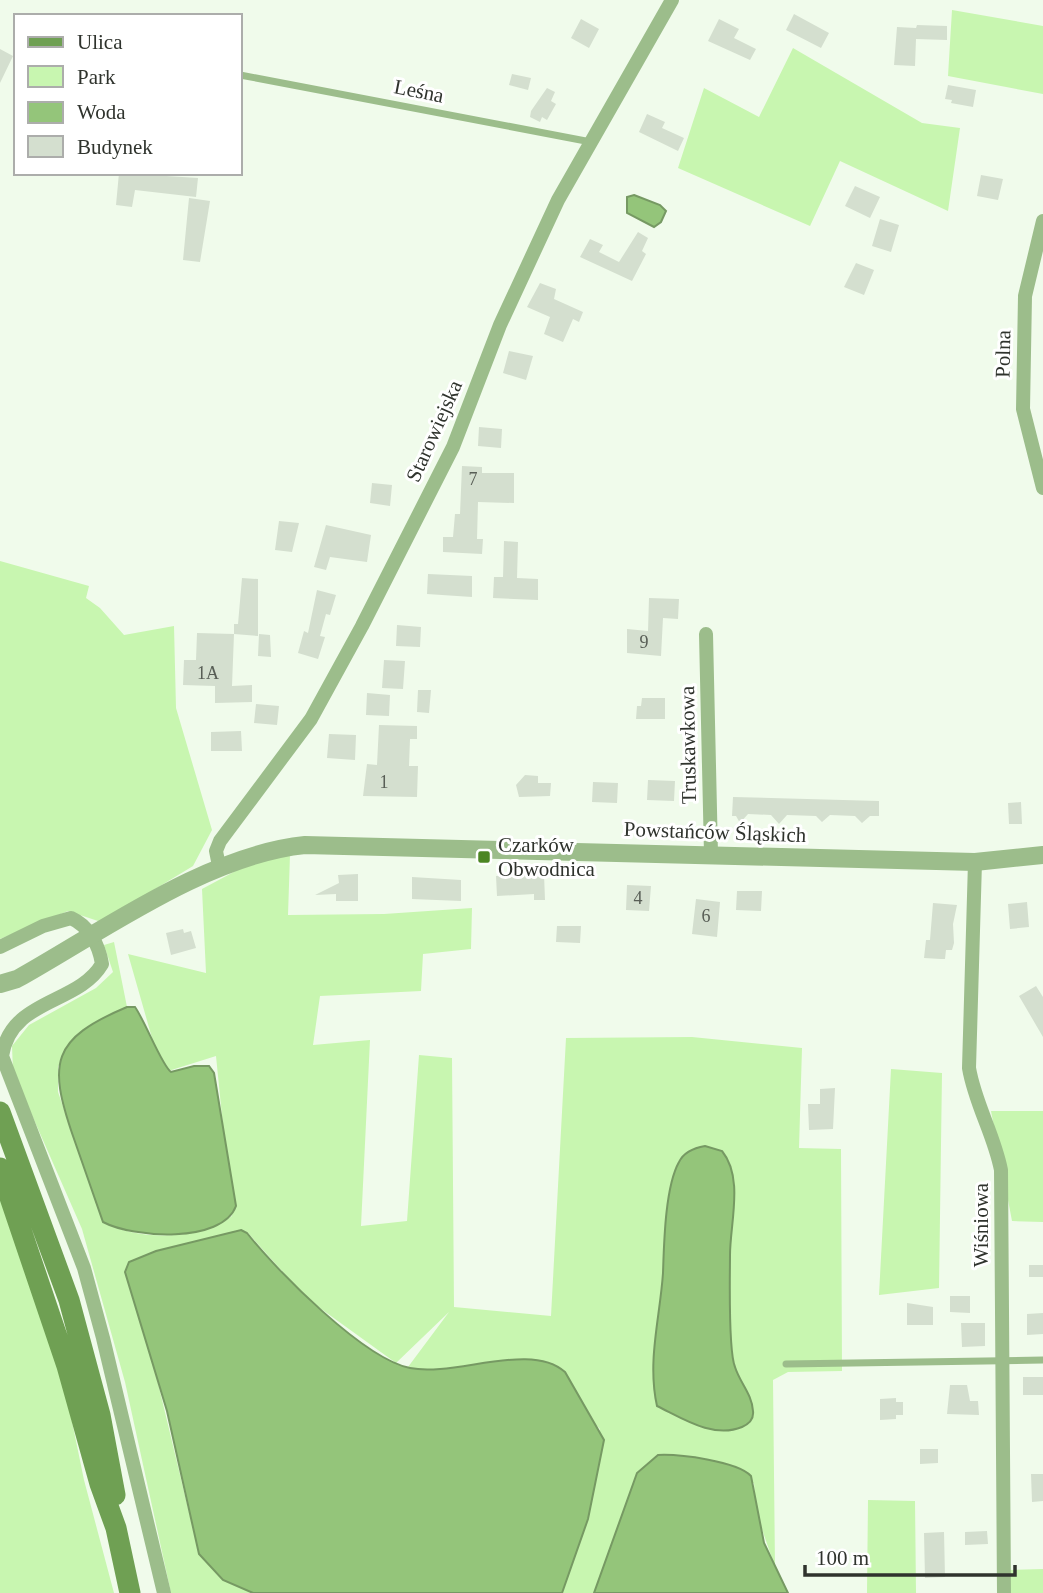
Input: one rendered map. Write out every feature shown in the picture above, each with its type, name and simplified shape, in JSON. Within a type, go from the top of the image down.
[{"type":"main road","points":[[0,1112],[51,1247],[83,1348],[114,1481],[117,1528],[130,1593]]},
{"type":"main road","points":[[0,1168],[43,1290],[100,1484],[117,1528]]},
{"type":"street","name":"Starowiejska","points":[[219,866],[216,851],[220,841],[311,719],[362,626],[453,447],[500,325],[558,200],[672,0]]},
{"type":"street","name":"Polna","points":[[1043,220],[1025,296],[1023,409],[1043,488]]},
{"type":"street","name":"Truskawkowa","points":[[706,634],[711,854]]},
{"type":"street","name":"Powstańców Śląskich","points":[[0,996],[8,982],[219,866],[256,853],[304,845],[975,862],[1043,855]]},
{"type":"street","name":"Wiśniowa","points":[[975,862],[969,1068],[972,1088],[994,1140],[1002,1170],[1004,1593]]},
{"type":"street","points":[[0,947],[61,918],[71,918],[80,922],[101,955],[102,964],[98,972],[20,1020],[6,1038],[2,1056],[87,1279],[164,1593]]},
{"type":"lane","name":"Leśna","points":[[242,75],[592,142]]},
{"type":"lane","points":[[786,1364],[1043,1360]]},
{"type":"green space","points":[[952,10],[1043,26],[1043,94],[948,76]]},
{"type":"green space","points":[[793,48],[922,123],[960,128],[948,211],[840,161],[810,226],[678,168],[704,88],[759,117]]},
{"type":"green space","points":[[0,561],[89,586],[86,598],[100,608],[124,635],[174,626],[176,708],[212,830],[193,866],[101,922],[68,911],[0,939]]},
{"type":"green space","points":[[290,855],[288,915],[384,914],[472,908],[471,949],[423,954],[421,991],[320,996],[313,1045],[370,1040],[361,1226],[407,1221],[419,1055],[452,1058],[454,1307],[551,1316],[566,1038],[692,1037],[802,1048],[799,1148],[841,1149],[842,1371],[788,1372],[773,1380],[775,1567],[756,1512],[754,1483],[612,1556],[594,1593],[562,1593],[600,1429],[592,1421],[565,1372],[418,1369],[404,1379],[397,1364],[408,1367],[449,1312],[396,1363],[306,1298],[248,1233],[241,1230],[156,1251],[129,1262],[199,1554],[223,1580],[253,1593],[171,1593],[125,1382],[82,1229],[13,1072],[12,1046],[29,1025],[96,988],[113,972],[104,945],[114,942],[127,1007],[113,1013],[68,1045],[58,1067],[58,1092],[103,1222],[133,1233],[168,1236],[203,1230],[232,1216],[216,1056],[162,1073],[128,954],[206,973],[202,889],[256,860]]},
{"type":"green space","points":[[891,1069],[942,1073],[939,1288],[879,1295]]},
{"type":"green space","points":[[991,1111],[1043,1111],[1043,1222],[1012,1221]]},
{"type":"green space","points":[[0,1194],[67,1397],[84,1480],[114,1593],[0,1593]]},
{"type":"green space","points":[[868,1500],[915,1501],[916,1593],[867,1593]]},
{"type":"green space","points":[[1043,1569],[1043,1593],[1010,1593],[1009,1570]]},
{"type":"water","points":[[634,195],[660,205],[666,211],[661,222],[654,227],[627,213],[627,197]]},
{"type":"water","points":[[127,1007],[135,1007],[171,1072],[194,1066],[209,1066],[214,1073],[236,1206],[227,1218],[214,1227],[196,1232],[155,1234],[134,1232],[103,1222],[65,1111],[59,1072],[62,1056],[83,1030]]},
{"type":"water","points":[[705,1146],[722,1151],[733,1174],[731,1345],[735,1367],[750,1399],[753,1414],[747,1424],[731,1430],[698,1426],[657,1406],[654,1389],[654,1356],[671,1186],[683,1156],[693,1149]]},
{"type":"water","points":[[241,1230],[247,1233],[322,1311],[369,1348],[391,1361],[410,1368],[428,1369],[513,1359],[533,1360],[550,1363],[565,1372],[604,1440],[588,1519],[562,1593],[253,1593],[223,1580],[199,1554],[167,1411],[125,1272],[129,1262],[156,1251]]},
{"type":"water","points":[[658,1455],[721,1462],[751,1476],[764,1543],[788,1593],[594,1593],[637,1473]]},
{"type":"building","points":[[794,14],[829,33],[821,48],[786,30]]},
{"type":"building","points":[[581,19],[599,29],[589,48],[571,38]]},
{"type":"building","points":[[719,19],[739,29],[734,38],[756,49],[750,60],[708,41]]},
{"type":"building","points":[[917,25],[947,26],[947,40],[916,39],[915,66],[894,65],[897,27],[916,28]]},
{"type":"building","points":[[0,49],[13,56],[0,83]]},
{"type":"building","points":[[512,74],[531,78],[528,90],[509,85]]},
{"type":"building","points":[[948,85],[976,90],[973,107],[951,103],[952,100],[945,99]]},
{"type":"building","points":[[547,88],[555,92],[551,101],[556,104],[547,120],[542,117],[540,122],[530,117],[531,111]]},
{"type":"building","points":[[647,114],[665,122],[662,128],[684,138],[678,151],[639,132]]},
{"type":"building","points":[[119,175],[198,178],[196,197],[135,190],[132,207],[116,205]]},
{"type":"building","points":[[981,175],[1003,179],[998,200],[977,196]]},
{"type":"building","points":[[855,186],[880,197],[870,218],[845,206]]},
{"type":"building","points":[[189,198],[210,201],[200,262],[183,260]]},
{"type":"building","points":[[880,219],[899,225],[891,252],[872,246]]},
{"type":"building","points":[[638,232],[648,238],[642,251],[646,254],[632,281],[580,257],[590,239],[603,245],[599,252],[619,262]]},
{"type":"building","points":[[856,263],[874,270],[864,295],[844,287]]},
{"type":"building","points":[[540,283],[556,289],[554,299],[583,312],[579,322],[573,319],[563,342],[544,334],[550,317],[527,307]]},
{"type":"building","points":[[509,351],[533,356],[526,380],[503,373]]},
{"type":"building","points":[[479,427],[502,429],[501,448],[478,446]]},
{"type":"building","points":[[462,466],[482,467],[482,473],[514,473],[514,503],[478,502],[477,539],[483,539],[482,554],[443,552],[443,537],[453,537],[455,514],[460,514]]},
{"type":"building","points":[[372,483],[392,485],[390,506],[370,503]]},
{"type":"building","points":[[279,521],[299,523],[292,552],[275,550]]},
{"type":"building","points":[[326,525],[371,535],[367,562],[330,557],[326,570],[314,567]]},
{"type":"building","points":[[504,541],[518,542],[517,578],[538,579],[538,600],[493,598],[494,577],[503,577]]},
{"type":"building","points":[[428,574],[472,576],[472,597],[427,594]]},
{"type":"building","points":[[242,578],[258,579],[258,636],[234,634],[234,624],[238,624]]},
{"type":"building","points":[[317,590],[336,595],[330,615],[326,614],[320,636],[325,637],[318,659],[298,653],[304,631],[308,633]]},
{"type":"building","points":[[649,598],[679,599],[678,619],[663,618],[661,656],[627,653],[627,629],[648,631]]},
{"type":"building","points":[[397,625],[421,627],[420,647],[396,646]]},
{"type":"building","points":[[197,633],[234,634],[232,686],[252,685],[252,702],[215,703],[215,686],[183,685],[184,660],[196,660]]},
{"type":"building","points":[[259,634],[270,635],[271,657],[258,656]]},
{"type":"building","points":[[384,660],[405,661],[403,689],[382,688]]},
{"type":"building","points":[[418,690],[431,690],[429,713],[417,712]]},
{"type":"building","points":[[367,693],[390,695],[389,716],[366,715]]},
{"type":"building","points":[[642,698],[665,698],[665,719],[636,719],[637,706],[641,706]]},
{"type":"building","points":[[256,704],[279,706],[277,725],[254,723]]},
{"type":"building","points":[[379,725],[417,726],[417,739],[410,739],[409,766],[418,766],[417,797],[363,796],[367,764],[377,765]]},
{"type":"building","points":[[241,731],[242,751],[211,751],[211,732]]},
{"type":"building","points":[[329,734],[356,735],[355,760],[327,758]]},
{"type":"building","points":[[525,775],[538,776],[538,783],[551,783],[550,796],[519,797],[516,785]]},
{"type":"building","points":[[648,780],[675,781],[674,801],[647,800]]},
{"type":"building","points":[[593,782],[618,783],[617,803],[592,802]]},
{"type":"building","points":[[733,797],[879,801],[879,816],[870,816],[862,823],[855,816],[830,815],[822,822],[816,816],[787,815],[779,824],[771,815],[748,814],[740,823],[736,816],[732,816]]},
{"type":"building","points":[[1021,802],[1022,824],[1009,824],[1008,803]]},
{"type":"building","points":[[358,874],[358,901],[336,901],[336,894],[315,895],[339,883],[338,875]]},
{"type":"building","points":[[544,874],[545,900],[534,900],[534,894],[497,896],[496,876]]},
{"type":"building","points":[[412,877],[461,880],[461,901],[412,899]]},
{"type":"building","points":[[627,885],[651,886],[649,911],[626,910]]},
{"type":"building","points":[[737,891],[762,891],[761,911],[736,910]]},
{"type":"building","points":[[696,899],[720,902],[717,937],[692,934]]},
{"type":"building","points":[[1027,902],[1029,927],[1010,929],[1008,904]]},
{"type":"building","points":[[933,903],[957,905],[953,924],[954,943],[952,950],[946,950],[945,959],[924,958],[926,940],[930,940]]},
{"type":"building","points":[[557,926],[581,926],[580,943],[556,942]]},
{"type":"building","points":[[183,929],[184,933],[191,931],[196,948],[171,955],[166,933]]},
{"type":"building","points":[[1036,986],[1043,997],[1043,1037],[1019,996]]},
{"type":"building","points":[[835,1088],[833,1129],[809,1130],[808,1104],[820,1104],[820,1089]]},
{"type":"building","points":[[1029,1265],[1043,1265],[1043,1277],[1029,1277]]},
{"type":"building","points":[[950,1296],[970,1296],[970,1313],[950,1312]]},
{"type":"building","points":[[907,1303],[933,1307],[933,1325],[907,1325]]},
{"type":"building","points":[[1043,1313],[1043,1334],[1027,1335],[1027,1314]]},
{"type":"building","points":[[961,1323],[985,1323],[985,1346],[962,1347]]},
{"type":"building","points":[[1023,1377],[1043,1377],[1043,1395],[1023,1395]]},
{"type":"building","points":[[950,1385],[967,1385],[970,1401],[978,1401],[979,1415],[947,1414]]},
{"type":"building","points":[[896,1398],[896,1402],[903,1402],[903,1415],[896,1415],[896,1419],[880,1420],[880,1399]]},
{"type":"building","points":[[920,1449],[938,1449],[938,1463],[920,1464]]},
{"type":"building","points":[[1031,1474],[1043,1474],[1043,1501],[1032,1502]]},
{"type":"building","points":[[987,1531],[988,1544],[965,1545],[965,1532]]},
{"type":"building","points":[[944,1532],[945,1577],[925,1578],[924,1533]]},
{"type":"place","name":"Czarków Obwodnica","points":[[484,857]]}]
